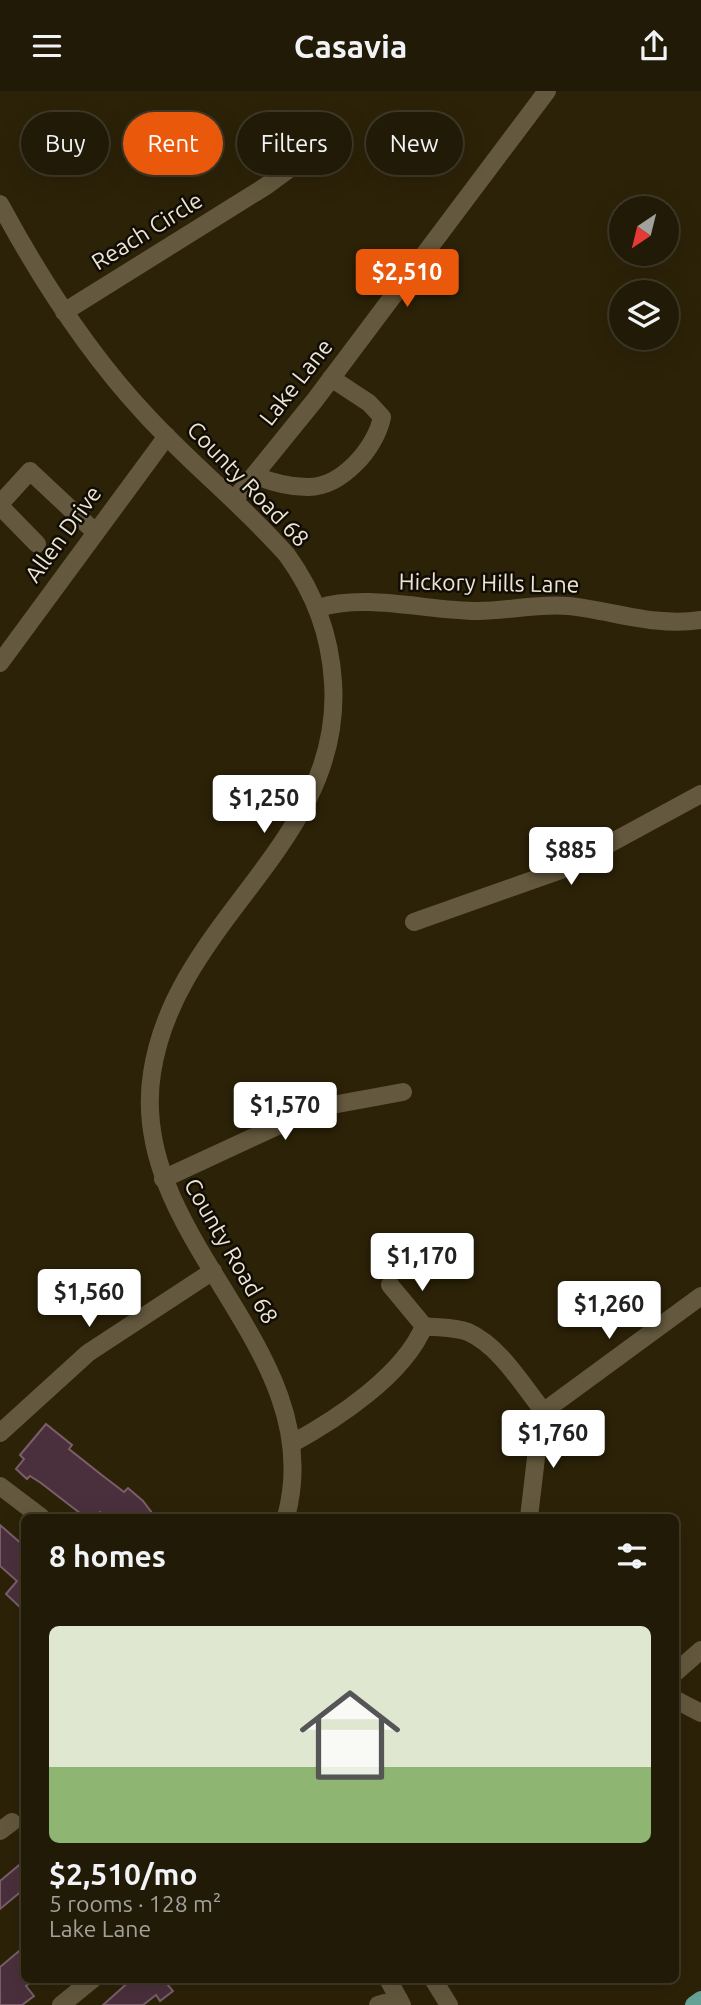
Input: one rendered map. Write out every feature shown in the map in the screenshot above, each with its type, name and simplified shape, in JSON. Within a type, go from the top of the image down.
[{"type":"main road","points":[[694,2005],[701,2000]]},
{"type":"street","name":"Lake Lane","points":[[234,500],[331,378],[547,91]]},
{"type":"street","name":"Reach Circle","points":[[64,312],[281,175]]},
{"type":"street","name":"County Road 68","points":[[0,204],[64,312],[119,384],[167,436],[287,555],[318,608],[332,658],[335,705],[328,750],[305,811],[200,954],[165,1018],[155,1052],[150,1097],[152,1131],[163,1179],[186,1227],[271,1376],[290,1444],[293,1482],[287,1514]]},
{"type":"street","points":[[254,475],[271,482],[309,488],[333,479],[352,467],[379,432],[382,417],[369,404],[331,378]]},
{"type":"street","name":"Allen Drive","points":[[0,663],[94,531],[167,436]]},
{"type":"street","points":[[37,544],[0,505],[30,471],[94,531]]},
{"type":"street","name":"Hickory Hills Lane","points":[[318,608],[350,603],[480,611],[547,605],[604,611],[655,622],[701,619]]},
{"type":"street","points":[[414,922],[561,870],[701,794]]},
{"type":"street","points":[[163,1179],[316,1108],[404,1092]]},
{"type":"street","points":[[0,1433],[88,1353],[213,1271]]},
{"type":"street","points":[[390,1285],[424,1326],[461,1330],[477,1338],[507,1366],[544,1412]]},
{"type":"street","points":[[529,1514],[540,1423],[544,1412],[701,1296]]},
{"type":"street","points":[[290,1444],[333,1418],[375,1385],[409,1354],[424,1326]]},
{"type":"street","points":[[0,1486],[37,1514]]},
{"type":"street","points":[[679,1669],[701,1650]]},
{"type":"street","points":[[679,1702],[701,1713]]},
{"type":"street","points":[[61,2005],[88,1983]]},
{"type":"street","points":[[378,2005],[401,2002],[390,1983]]},
{"type":"street","points":[[435,1983],[449,2005]]},
{"type":"building","points":[[46,1424],[72,1445],[69,1449],[124,1492],[128,1488],[153,1514],[81,1514],[41,1483],[30,1476],[27,1479],[16,1469],[24,1459],[20,1455]]},
{"type":"building","points":[[0,1525],[21,1543],[21,1608],[6,1594],[17,1581],[0,1566]]},
{"type":"building","points":[[21,1864],[21,1892],[0,1909],[0,1881]]},
{"type":"building","points":[[21,1950],[21,1983],[30,1983],[26,1986],[34,1996],[22,2005],[0,2005],[0,1967]]},
{"type":"building","points":[[128,1983],[166,1983],[173,1991],[160,2001],[156,1995],[143,2005],[103,2005]]}]
